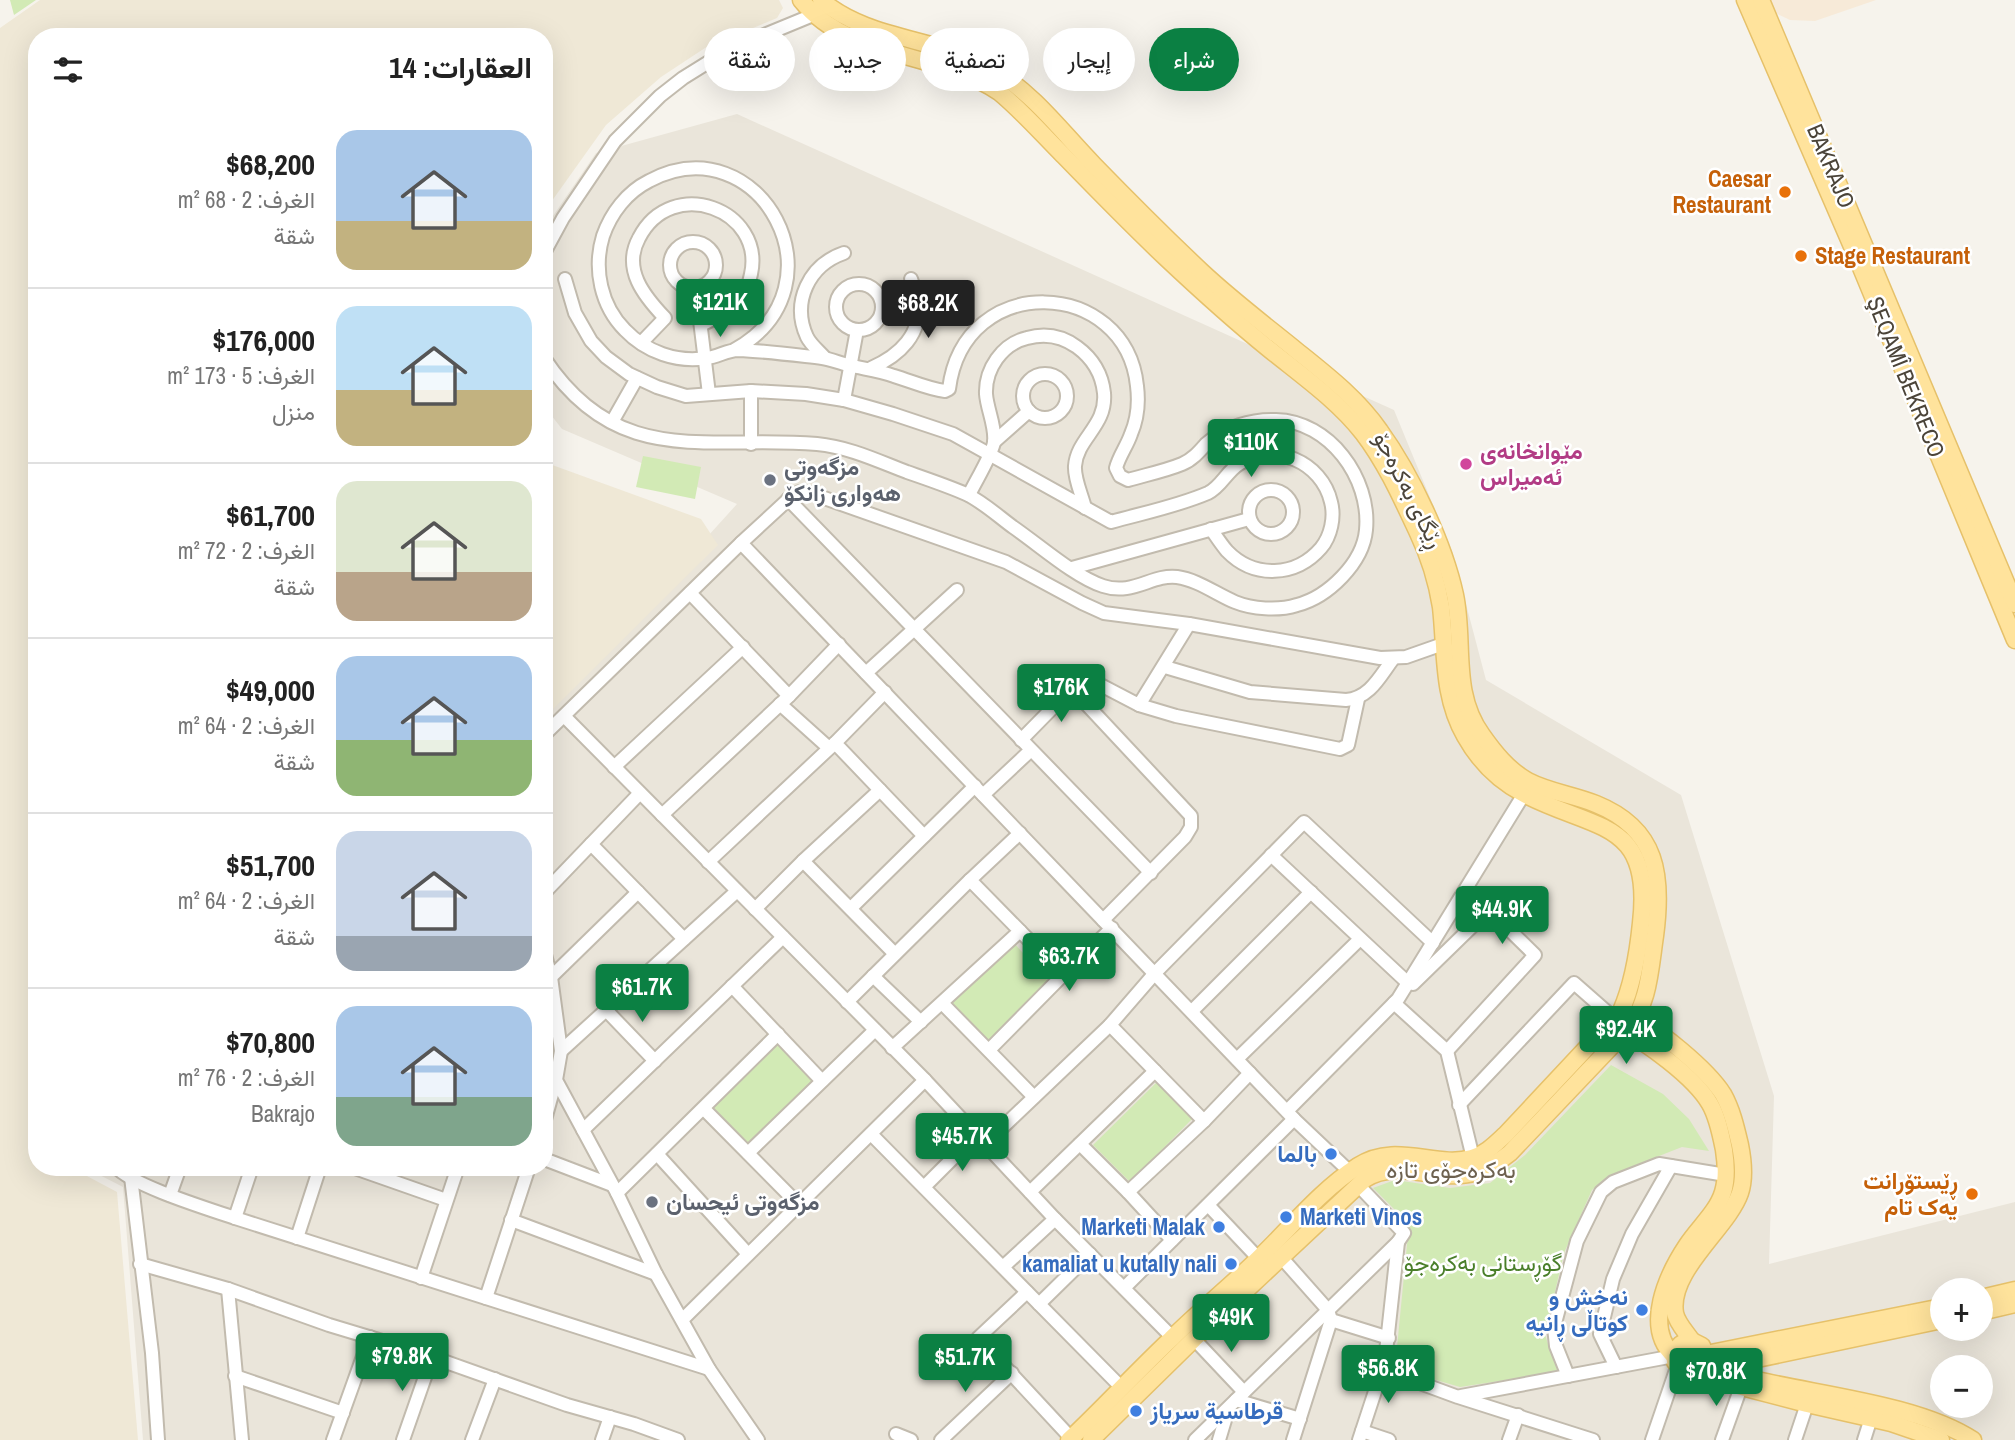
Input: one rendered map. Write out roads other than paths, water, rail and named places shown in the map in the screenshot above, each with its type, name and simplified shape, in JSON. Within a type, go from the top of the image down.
[{"type":"main road","name":"ڕێگای بەکرەجۆ","points":[[801,0],[876,30],[982,63],[1008,79],[1203,273],[1359,404],[1399,461],[1445,561],[1458,615],[1460,680],[1471,733],[1480,759],[1496,776],[1524,794],[1609,830],[1624,841],[1637,859],[1641,874],[1643,910],[1632,981],[1613,1015]]},
{"type":"main road","name":"ŞEQAMÎ BEKRECO","points":[[1745,0],[1852,230],[2015,640]]},
{"type":"main road","name":"BAKRAJO","points":[[1761,0],[1852,230],[2015,604]]},
{"type":"main road","name":"ڕێگای بەکرەجۆ","points":[[821,7],[830,27],[857,40],[964,73],[999,92],[1180,271],[1231,318],[1338,406],[1374,448],[1418,534],[1434,576],[1440,603],[1448,693],[1471,733],[1526,780],[1607,809],[1629,823],[1642,836],[1652,855],[1658,892],[1656,927],[1646,994],[1632,1025]]},
{"type":"main road","points":[[1646,994],[1652,1020],[1662,1035],[1708,1076],[1722,1093],[1732,1115],[1742,1164],[1743,1181],[1737,1200],[1692,1261],[1677,1296],[1675,1315],[1692,1341]]},
{"type":"main road","points":[[1078,1438],[1121,1388],[1172,1337],[1259,1259],[1331,1187],[1354,1178],[1388,1171],[1460,1175],[1472,1174],[1493,1165],[1510,1153],[1593,1053],[1613,1015],[1662,1035]]},
{"type":"main road","points":[[1632,1025],[1651,1048],[1694,1083],[1712,1107],[1723,1142],[1726,1175],[1723,1193],[1681,1254],[1662,1300],[1658,1328],[1662,1339],[1692,1364],[1741,1387],[1871,1418],[1949,1427],[1973,1440]]},
{"type":"main road","points":[[1078,1438],[1194,1339],[1282,1257],[1366,1162],[1394,1155],[1456,1160],[1473,1158],[1487,1151],[1593,1053],[1632,1025]]},
{"type":"main road","points":[[1593,1053],[1631,1046],[1651,1048]]},
{"type":"main road","points":[[1993,1295],[2015,1290]]},
{"type":"main road","points":[[1993,1309],[2015,1304]]},
{"type":"main road","points":[[1692,1364],[1930,1310]]},
{"type":"main road","points":[[1692,1364],[1742,1362],[1930,1323]]},
{"type":"main road","points":[[1692,1364],[1699,1343],[1692,1341],[1679,1345],[1692,1364],[1908,1421],[1941,1440]]},
{"type":"street","points":[[553,236],[615,141],[650,105],[708,61],[821,7]]},
{"type":"street","points":[[701,170],[735,178],[755,191],[777,219],[788,253],[788,276],[777,310],[763,329],[734,350],[706,359],[672,357],[641,344],[623,328],[604,298],[598,263],[602,239],[618,208],[644,184],[665,174],[701,170]]},
{"type":"street","points":[[641,344],[665,318],[645,297],[635,277],[633,259],[636,243],[651,220],[664,210],[690,204],[705,205],[735,222],[752,250],[754,265],[749,287],[738,303],[701,325]]},
{"type":"street","points":[[825,358],[808,339],[804,328],[801,317],[802,294],[812,274],[830,258],[844,253]]},
{"type":"street","points":[[565,279],[575,313],[592,341],[606,357],[637,377],[686,396],[751,391],[806,394],[844,400],[992,448],[1111,522],[1211,492],[1236,466],[1259,455],[1275,454],[1296,459],[1315,472],[1328,490],[1333,517],[1327,538],[1310,558],[1291,569],[1276,571],[1251,567],[1227,551],[1211,529]]},
{"type":"street","points":[[871,368],[890,360],[907,345],[917,324],[918,301],[911,279]]},
{"type":"street","points":[[696,288],[709,394]]},
{"type":"street","points":[[553,371],[587,407],[640,434],[685,443],[816,444],[844,448],[969,495],[1072,569],[1101,585],[1121,590],[1175,577],[1204,586],[1237,603],[1265,608],[1297,606],[1332,585],[1352,564],[1359,553],[1366,531],[1363,493],[1344,457],[1331,442],[1309,428],[1287,420],[1264,420],[1237,425],[1209,441],[1184,464],[1128,480],[1120,476],[1116,468],[1118,460],[1136,420],[1137,386],[1133,367],[1118,339],[1107,327],[1094,317],[1057,303],[1038,301],[1018,304],[984,322],[972,332],[960,350],[951,372],[949,389],[945,391],[871,368],[850,366],[825,358],[734,350]]},
{"type":"street","points":[[844,400],[857,330]]},
{"type":"street","points":[[992,448],[986,395],[988,378],[1003,351],[1018,340],[1037,336],[1058,337],[1075,346],[1096,368],[1104,394],[1100,419],[1075,466],[1085,508]]},
{"type":"street","points":[[612,422],[637,377]]},
{"type":"street","points":[[751,391],[751,444]]},
{"type":"street","points":[[969,495],[992,448],[1029,411]]},
{"type":"street","points":[[553,726],[741,542],[788,499],[800,492],[810,493],[994,557],[1104,613],[1189,624],[1393,659],[1443,644]]},
{"type":"street","points":[[788,499],[1151,873]]},
{"type":"street","points":[[1072,569],[1250,519]]},
{"type":"street","points":[[741,542],[1404,1233],[1329,1315],[1195,1440]]},
{"type":"street","points":[[866,673],[957,590]]},
{"type":"street","points":[[690,593],[743,647],[785,700],[880,790],[924,836]]},
{"type":"street","points":[[1139,705],[1189,624]]},
{"type":"street","points":[[662,815],[785,700],[839,644]]},
{"type":"street","points":[[614,767],[743,647]]},
{"type":"street","points":[[1164,667],[1250,692],[1341,700],[1358,699],[1368,693],[1393,659]]},
{"type":"street","points":[[850,908],[924,836],[979,790],[1026,745],[1076,684],[1093,681],[1139,705],[1176,716],[1340,749],[1348,745],[1358,699]]},
{"type":"street","points":[[989,1050],[1063,975],[1191,827],[1191,816],[1075,692],[1076,684]]},
{"type":"street","points":[[708,862],[832,746],[885,692]]},
{"type":"street","points":[[564,716],[925,1080],[1055,1219],[1172,1337]]},
{"type":"street","points":[[755,909],[880,790]]},
{"type":"street","points":[[553,884],[640,793]]},
{"type":"street","points":[[1396,1001],[1524,794]]},
{"type":"street","points":[[924,1187],[1034,1097],[1110,1025],[1155,973],[1304,822],[1433,943]]},
{"type":"street","points":[[847,1002],[1020,833]]},
{"type":"street","points":[[591,844],[684,939]]},
{"type":"street","points":[[1271,855],[1408,983]]},
{"type":"street","points":[[803,861],[895,954]]},
{"type":"street","points":[[970,880],[1063,975]]},
{"type":"street","points":[[561,1051],[737,891]]},
{"type":"street","points":[[553,975],[638,892]]},
{"type":"street","points":[[1192,1011],[1311,892]]},
{"type":"street","points":[[1125,1288],[1208,1205],[1396,1001],[1489,910],[1535,956],[1447,1051]]},
{"type":"street","points":[[892,1048],[1020,931]]},
{"type":"street","points":[[583,1130],[783,937]]},
{"type":"street","points":[[1237,1059],[1360,939]]},
{"type":"street","points":[[873,976],[921,1022]]},
{"type":"street","points":[[1460,1105],[1574,983],[1613,1015]]},
{"type":"street","points":[[732,986],[822,1081]]},
{"type":"street","points":[[553,989],[561,1051],[553,1086]]},
{"type":"street","points":[[1396,1001],[1447,1051],[1473,1158]]},
{"type":"street","points":[[942,1003],[1034,1097]]},
{"type":"street","points":[[606,1010],[655,1061]]},
{"type":"street","points":[[553,1023],[559,1025]]},
{"type":"street","points":[[1110,1025],[1204,1121]]},
{"type":"street","points":[[748,1153],[875,1030]]},
{"type":"street","points":[[614,1189],[657,1154],[778,1034]]},
{"type":"street","points":[[1030,1192],[1155,1071]]},
{"type":"street","points":[[1128,1192],[1204,1121],[1250,1073]]},
{"type":"street","points":[[556,1080],[656,1275],[709,1369],[758,1440]]},
{"type":"street","points":[[683,1319],[925,1080]]},
{"type":"street","points":[[704,1109],[799,1205]]},
{"type":"street","points":[[871,1134],[1121,1388]]},
{"type":"street","points":[[1080,1144],[1172,1240]]},
{"type":"street","points":[[657,1154],[748,1255]]},
{"type":"street","points":[[553,1163],[614,1189]]},
{"type":"street","points":[[1568,1376],[1556,1346],[1555,1327],[1581,1231],[1601,1192],[1608,1185],[1651,1166],[1671,1166],[1726,1175]]},
{"type":"street","points":[[1616,1367],[1600,1334],[1613,1279],[1632,1234],[1671,1166]]},
{"type":"street","points":[[170,1195],[177,1176]]},
{"type":"street","points":[[235,1218],[249,1176]]},
{"type":"street","points":[[297,1238],[317,1176]]},
{"type":"street","points":[[394,1176],[446,1200]]},
{"type":"street","points":[[421,1278],[455,1176]]},
{"type":"street","points":[[486,1298],[526,1176]]},
{"type":"street","points":[[131,1177],[170,1195],[235,1218],[709,1369]]},
{"type":"street","points":[[131,1177],[152,1353],[158,1440]]},
{"type":"street","points":[[1208,1205],[1259,1259]]},
{"type":"street","points":[[1003,1267],[1055,1219]]},
{"type":"street","points":[[511,1220],[656,1275]]},
{"type":"street","points":[[1389,1440],[1360,1435],[1382,1369],[1389,1338],[1398,1241]]},
{"type":"street","points":[[1040,1304],[1090,1254]]},
{"type":"street","points":[[1282,1257],[1329,1315],[1389,1338]]},
{"type":"street","points":[[140,1264],[228,1289],[674,1439]]},
{"type":"street","points":[[228,1289],[242,1440]]},
{"type":"street","points":[[1027,1292],[978,1338],[1078,1438]]},
{"type":"street","points":[[1293,1440],[1329,1315]]},
{"type":"street","points":[[334,1440],[370,1337]]},
{"type":"street","points":[[1194,1339],[1237,1399],[1300,1419]]},
{"type":"street","points":[[402,1440],[432,1357]]},
{"type":"street","points":[[1458,1396],[1616,1367],[1692,1364]]},
{"type":"street","points":[[1652,1440],[1692,1364]]},
{"type":"street","points":[[1382,1369],[1593,1440]]},
{"type":"street","points":[[941,1440],[1012,1373]]},
{"type":"street","points":[[236,1376],[343,1413]]},
{"type":"street","points":[[472,1440],[495,1379]]},
{"type":"street","points":[[1722,1440],[1741,1387]]},
{"type":"street","points":[[1219,1440],[1237,1399]]},
{"type":"street","points":[[1795,1440],[1807,1404]]},
{"type":"street","points":[[1509,1440],[1518,1415]]},
{"type":"street","points":[[602,1440],[610,1417]]},
{"type":"street","points":[[1864,1440],[1871,1418]]},
{"type":"street","points":[[896,1434],[911,1440]]},
{"type":"place","name":"Caesar Restaurant","points":[[1785,192]]},
{"type":"place","name":"Stage Restaurant","points":[[1801,256]]},
{"type":"place","name":"مێوانخانەی ئەمیراس","points":[[1466,464]]},
{"type":"place","name":"مزگەوتی هەواری زانکۆ","points":[[770,480]]},
{"type":"place","name":"بالما","points":[[1331,1154]]},
{"type":"place","name":"ڕێستۆرانت یەک تام","points":[[1972,1194]]},
{"type":"place","name":"مزگەوتی ئیحسان","points":[[652,1202]]},
{"type":"place","name":"Marketi Vinos","points":[[1286,1217]]},
{"type":"place","name":"Marketi Malak","points":[[1219,1227]]},
{"type":"place","name":"kamaliat u kutally nali","points":[[1231,1264]]},
{"type":"place","name":"نەخش و کوتاڵی ڕانیە","points":[[1642,1310]]},
{"type":"place","name":"قرطاسية سرياز","points":[[1136,1411]]},
{"type":"district","name":"بەکرەجۆی تازە","points":[[1451,1170]]},
{"type":"park label","name":"گۆڕستانی بەکرەجۆ","points":[[1483,1263]]}]
